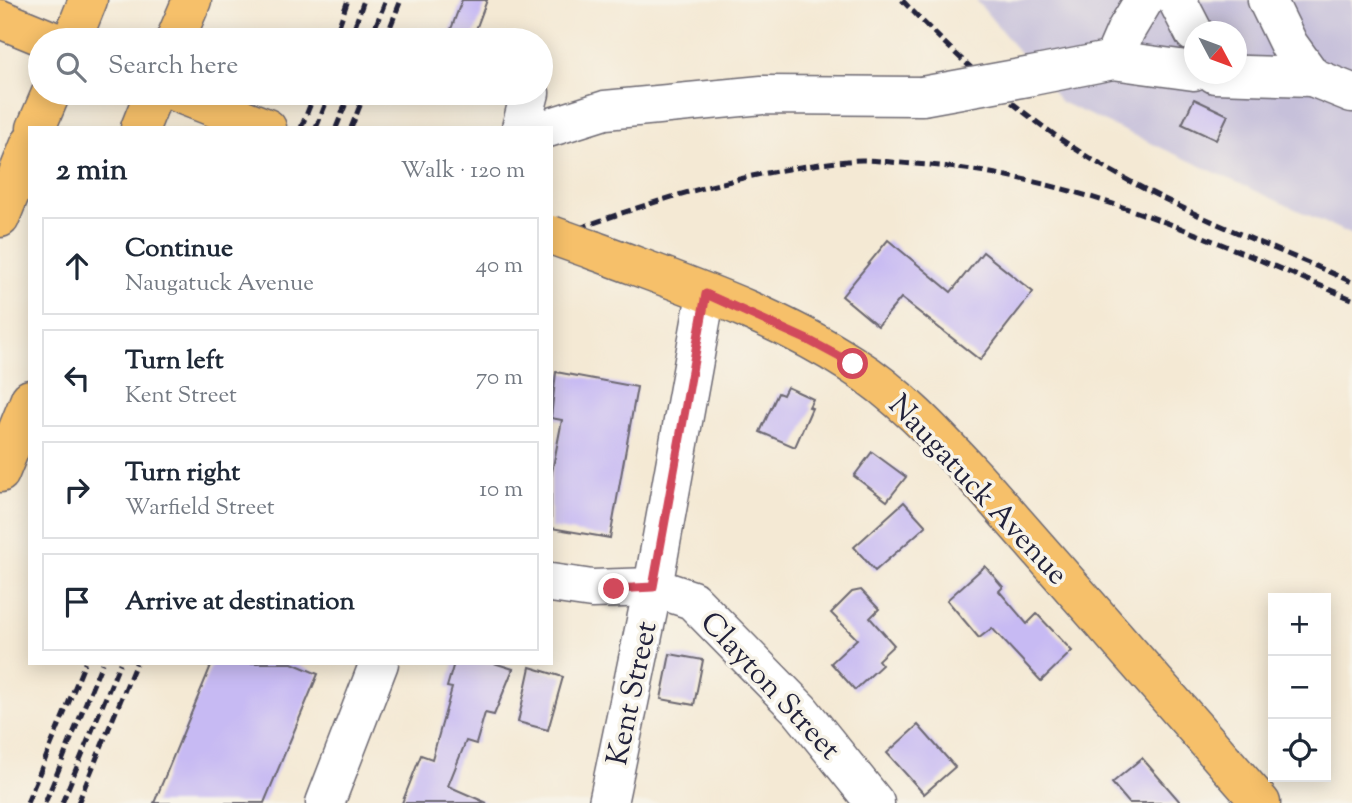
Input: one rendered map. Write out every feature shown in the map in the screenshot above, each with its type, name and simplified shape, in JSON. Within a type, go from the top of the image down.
[{"type":"main road","points":[[77,28],[88,0]]},
{"type":"main road","points":[[181,28],[192,0]]},
{"type":"main road","points":[[0,19],[28,31]]},
{"type":"main road","points":[[141,126],[149,105]]},
{"type":"main road","points":[[208,105],[262,126]]},
{"type":"main road","points":[[0,218],[28,149]]},
{"type":"main road","name":"Naugatuck Avenue","points":[[553,236],[706,294],[810,341],[853,364],[928,426],[1261,803]]},
{"type":"main road","points":[[0,473],[28,404]]},
{"type":"street","points":[[1112,60],[1144,0]]},
{"type":"street","points":[[1177,0],[1188,21]]},
{"type":"street","points":[[1267,0],[1289,45],[1312,77]]},
{"type":"street","points":[[553,126],[605,110],[762,95],[922,96],[1112,60],[1184,70]]},
{"type":"street","points":[[1247,75],[1312,77],[1352,93]]},
{"type":"street","points":[[522,126],[527,105]]},
{"type":"street","name":"Kent Street","points":[[608,803],[653,587],[706,294]]},
{"type":"street","points":[[553,583],[592,589],[653,587]]},
{"type":"street","name":"Clayton Street","points":[[653,587],[692,600],[800,710],[875,803]]},
{"type":"street","points":[[325,803],[378,665]]},
{"type":"shaded area","points":[[976,0],[1352,0],[1352,235],[1061,102]]},
{"type":"building","points":[[462,0],[487,0],[476,28],[452,28]]},
{"type":"building","points":[[1194,99],[1228,115],[1216,140],[1182,124]]},
{"type":"building","points":[[888,240],[951,292],[983,252],[1033,292],[980,360],[901,298],[878,326],[842,296]]},
{"type":"building","points":[[556,372],[637,387],[610,538],[553,528],[553,467],[562,420],[553,418]]},
{"type":"building","points":[[787,387],[813,399],[809,407],[812,408],[795,447],[760,432],[778,393],[783,395]]},
{"type":"building","points":[[872,452],[906,477],[887,501],[854,476]]},
{"type":"building","points":[[904,502],[926,526],[875,571],[854,547]]},
{"type":"building","points":[[985,566],[1003,587],[999,591],[1027,624],[1037,614],[1072,651],[1041,681],[992,628],[979,638],[947,600]]},
{"type":"building","points":[[861,590],[879,609],[870,618],[894,645],[878,660],[882,665],[855,690],[831,663],[857,639],[831,613],[852,592]]},
{"type":"building","points":[[670,654],[703,660],[694,705],[661,699]]},
{"type":"building","points":[[211,665],[297,665],[318,674],[264,803],[154,803]]},
{"type":"building","points":[[453,665],[500,665],[513,669],[494,715],[485,713],[476,744],[466,741],[448,786],[487,803],[402,803],[421,755],[432,759],[452,688],[447,687]]},
{"type":"building","points":[[530,667],[563,677],[548,730],[518,722]]},
{"type":"building","points":[[918,725],[955,767],[924,794],[887,753]]},
{"type":"building","points":[[1142,758],[1181,803],[1129,803],[1112,783]]},
{"type":"railway","points":[[338,28],[348,0]]},
{"type":"railway","points":[[354,28],[364,0]]},
{"type":"railway","points":[[375,28],[386,0]]},
{"type":"railway","points":[[390,28],[401,0]]},
{"type":"railway","points":[[902,0],[990,84],[1038,123],[1088,157],[1184,209],[1352,282]]},
{"type":"railway","points":[[302,126],[310,105]]},
{"type":"railway","points":[[317,126],[325,105]]},
{"type":"railway","points":[[337,126],[345,105]]},
{"type":"railway","points":[[352,126],[360,105]]},
{"type":"railway","points":[[553,238],[660,201],[733,180],[855,160],[881,161],[974,170],[1085,195],[1192,233],[1352,299]]},
{"type":"railway","points":[[27,803],[84,665]]},
{"type":"railway","points":[[45,803],[101,665]]},
{"type":"railway","points":[[62,803],[119,665]]},
{"type":"railway","points":[[78,803],[135,665]]},
{"type":"route","points":[[614,589],[653,587],[706,294],[764,319],[853,364]]}]
